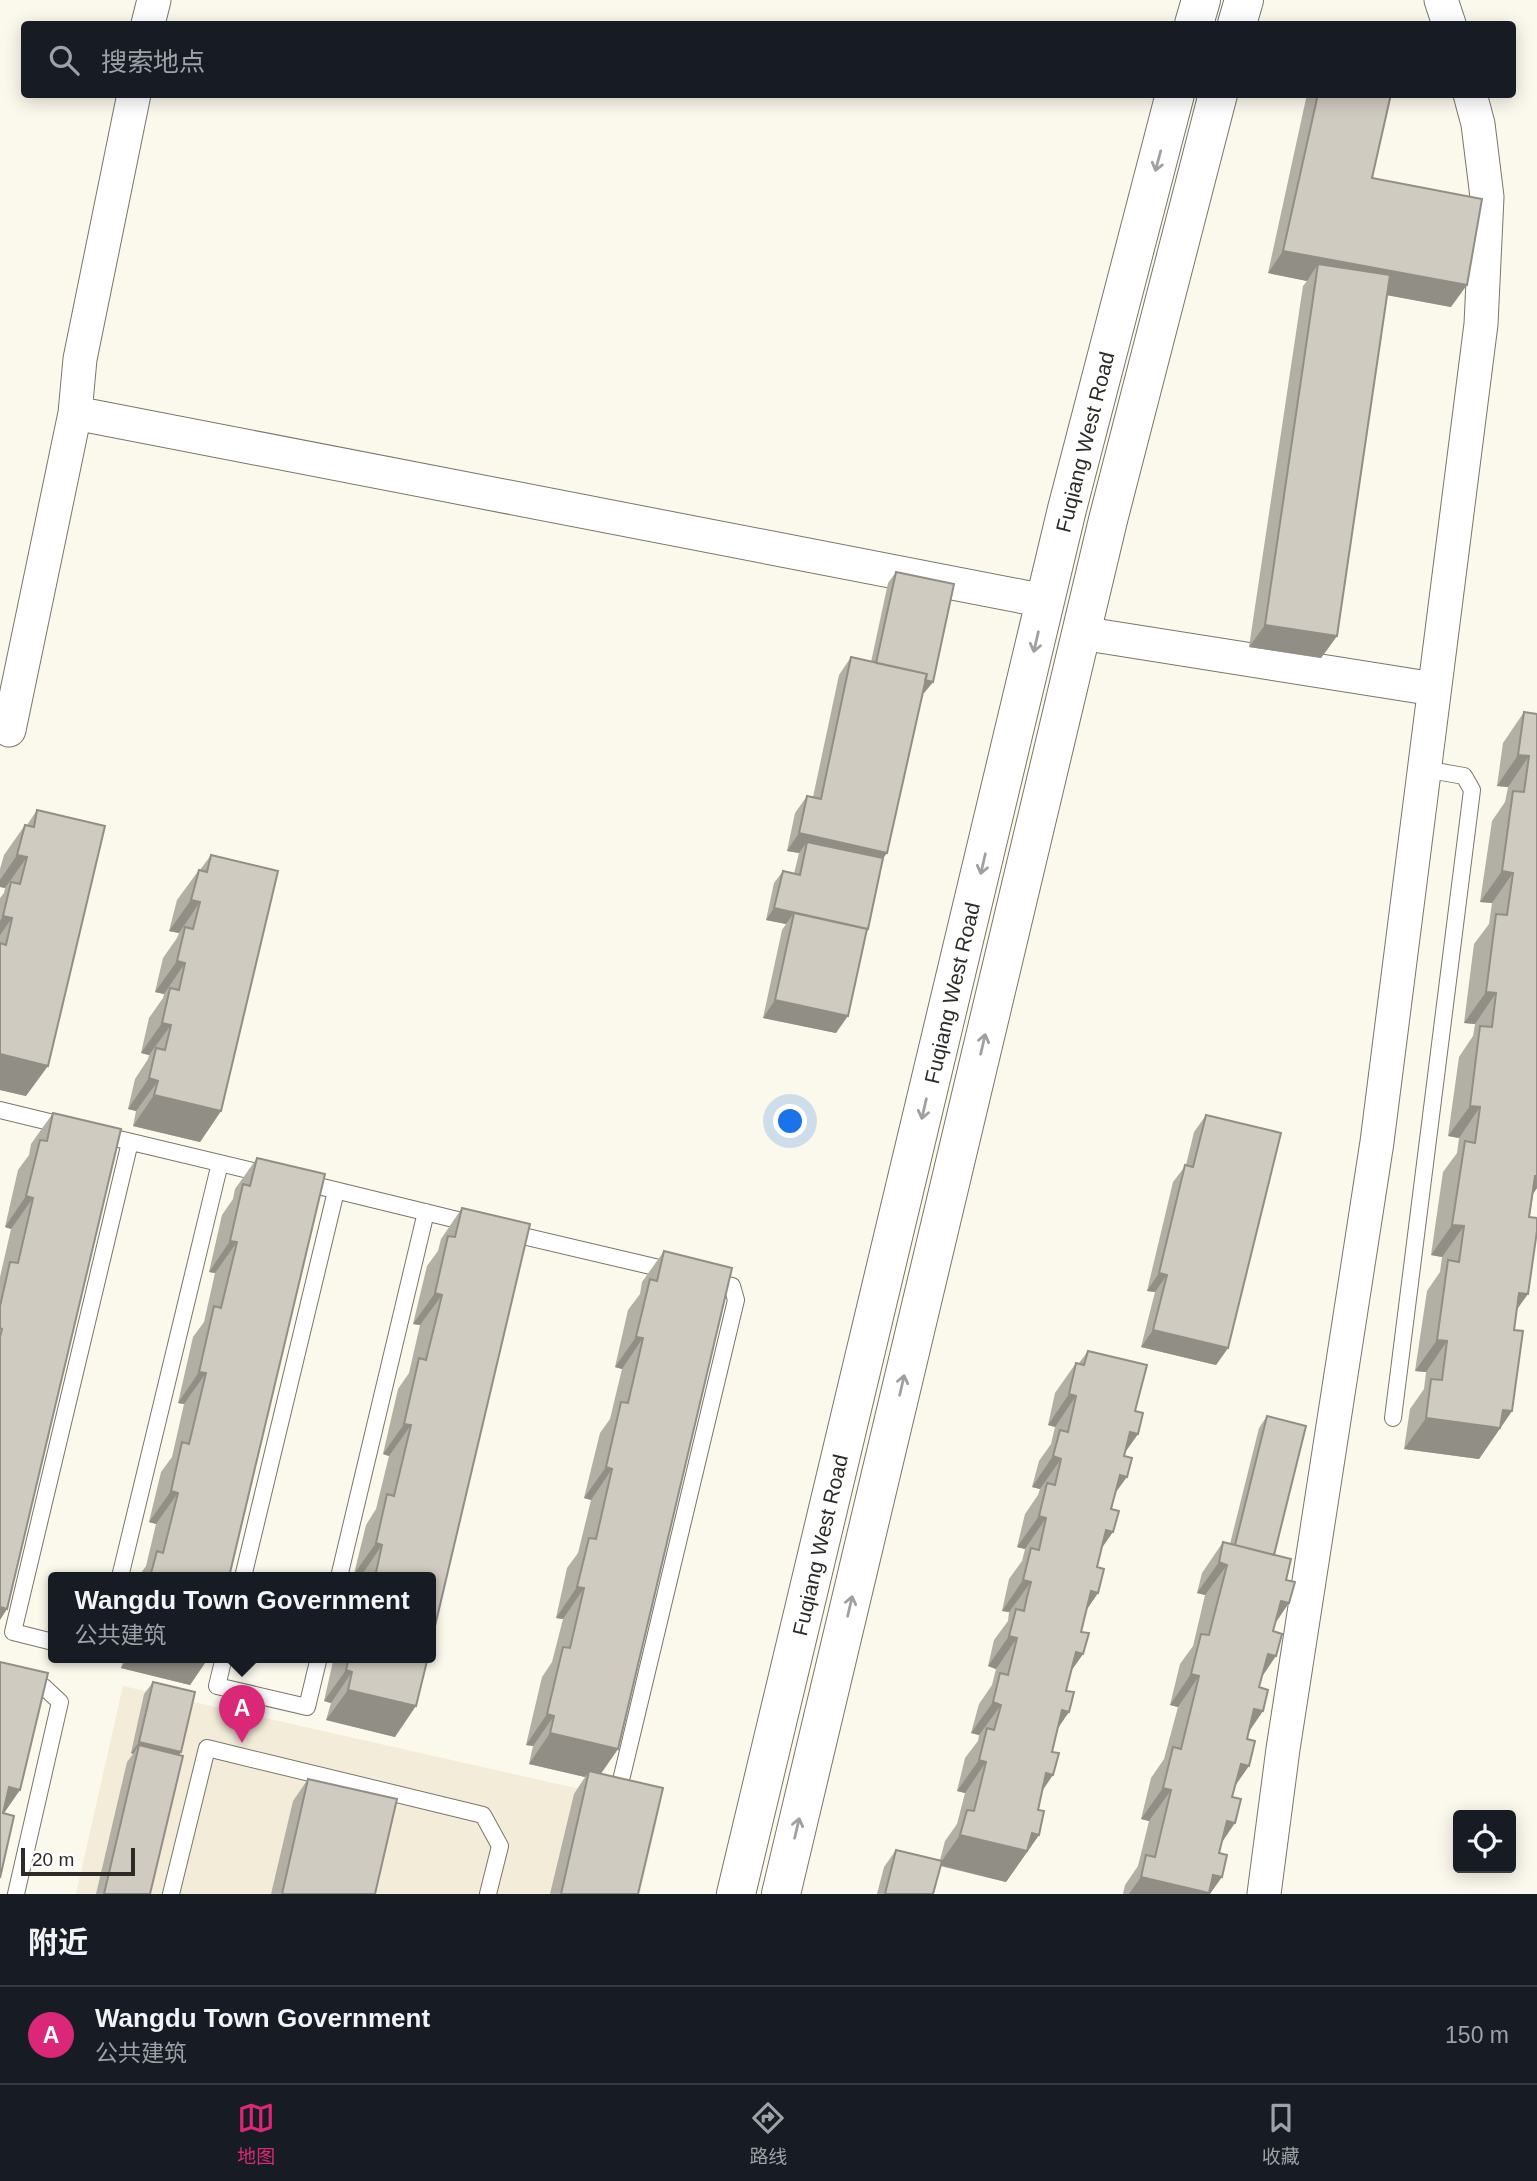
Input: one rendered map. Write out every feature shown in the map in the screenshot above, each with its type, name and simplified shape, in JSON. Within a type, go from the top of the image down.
[{"type":"main road","points":[[1195,21],[1201,0]]},
{"type":"main road","points":[[1238,21],[1244,0]]},
{"type":"main road","name":"Fuqiang West Road","points":[[737,1894],[1067,509],[1174,98]]},
{"type":"main road","name":"Fuqiang West Road","points":[[781,1894],[1108,520],[1217,98]]},
{"type":"street","points":[[149,21],[153,0]]},
{"type":"street","points":[[1441,0],[1448,21]]},
{"type":"street","points":[[9,730],[75,414],[79,359],[133,98]]},
{"type":"street","points":[[1264,1894],[1283,1749],[1377,1142],[1481,324],[1487,198],[1478,124],[1471,98]]},
{"type":"street","points":[[75,414],[1045,601]]},
{"type":"street","points":[[1081,633],[1434,690]]},
{"type":"lane","points":[[1393,1418],[1472,790],[1464,776],[1424,769]]},
{"type":"lane","points":[[0,1110],[732,1286],[736,1300],[622,1776]]},
{"type":"lane","points":[[48,1641],[13,1632],[130,1142]]},
{"type":"lane","points":[[121,1572],[219,1163]]},
{"type":"lane","points":[[244,1572],[336,1191]]},
{"type":"lane","points":[[340,1572],[426,1212]]},
{"type":"lane","points":[[223,1663],[217,1686],[307,1707],[318,1663]]},
{"type":"lane","points":[[0,1677],[44,1687],[60,1702],[16,1894]]},
{"type":"lane","points":[[171,1894],[207,1748],[483,1815],[500,1846],[488,1894]]},
{"type":"shaded area","points":[[123,1686],[660,1807],[640,1894],[76,1894]]},
{"type":"building","points":[[1317,98],[1390,98],[1372,178],[1482,199],[1467,285],[1283,251]]},
{"type":"building","points":[[1318,264],[1390,275],[1337,636],[1265,625]]},
{"type":"building","points":[[896,572],[954,584],[933,682],[925,680],[927,674],[876,663]]},
{"type":"building","points":[[851,657],[927,674],[887,853],[799,833],[807,796],[821,799]]},
{"type":"building","points":[[1524,712],[1537,714],[1537,1176],[1529,1217],[1537,1218],[1537,1231],[1528,1294],[1519,1293],[1514,1330],[1523,1331],[1512,1411],[1503,1410],[1500,1428],[1426,1418],[1431,1379],[1442,1380],[1447,1341],[1437,1340],[1448,1260],[1459,1262],[1464,1226],[1452,1225],[1465,1141],[1475,1143],[1480,1107],[1470,1106],[1480,1026],[1492,1027],[1496,993],[1486,992],[1496,914],[1507,915],[1513,873],[1502,871],[1513,791],[1524,792],[1529,756],[1518,755]]},
{"type":"building","points":[[37,810],[105,826],[48,1066],[0,1054],[0,943],[6,945],[12,918],[3,916],[11,882],[20,884],[27,857],[17,855],[25,825],[34,827]]},
{"type":"building","points":[[807,842],[883,858],[868,929],[774,908],[783,871],[800,875]]},
{"type":"building","points":[[211,855],[278,871],[221,1111],[154,1095],[158,1081],[149,1078],[156,1048],[165,1050],[171,1025],[162,1023],[170,988],[179,990],[185,963],[177,961],[185,927],[193,929],[200,902],[191,900],[199,870],[207,872]]},
{"type":"building","points":[[794,913],[867,929],[848,1016],[775,1000]]},
{"type":"building","points":[[53,1113],[121,1129],[7,1609],[0,1607],[0,1306],[10,1262],[18,1263],[33,1198],[26,1196],[40,1140],[47,1141]]},
{"type":"building","points":[[1206,1115],[1281,1133],[1228,1348],[1153,1330],[1167,1275],[1159,1273],[1185,1165],[1193,1167]]},
{"type":"building","points":[[257,1158],[325,1174],[230,1572],[151,1572],[157,1551],[163,1553],[178,1493],[171,1491],[182,1442],[189,1444],[206,1373],[199,1372],[214,1306],[221,1308],[237,1242],[230,1241],[243,1184],[250,1186]]},
{"type":"building","points":[[462,1208],[530,1224],[436,1622],[436,1572],[376,1572],[382,1545],[376,1543],[387,1494],[394,1496],[411,1425],[404,1424],[419,1358],[426,1360],[442,1295],[435,1293],[448,1236],[455,1237]]},
{"type":"building","points":[[664,1251],[732,1268],[618,1749],[550,1733],[554,1716],[547,1714],[563,1647],[570,1648],[584,1588],[577,1587],[589,1538],[596,1539],[612,1469],[606,1467],[621,1402],[628,1403],[643,1338],[636,1337],[650,1279],[657,1281]]},
{"type":"building","points":[[1088,1351],[1147,1365],[1135,1411],[1143,1413],[1138,1434],[1130,1432],[1124,1456],[1132,1458],[1127,1477],[1120,1475],[1111,1509],[1119,1511],[1113,1532],[1106,1530],[1097,1567],[1104,1569],[1098,1593],[1091,1591],[1081,1632],[1089,1633],[1083,1654],[1076,1652],[1066,1691],[1074,1692],[1069,1712],[1062,1710],[1052,1752],[1059,1753],[1053,1775],[1046,1773],[1038,1810],[1044,1811],[1039,1835],[1032,1833],[1027,1851],[960,1835],[967,1810],[974,1811],[986,1762],[979,1760],[987,1728],[994,1730],[1001,1705],[993,1702],[1000,1673],[1008,1675],[1017,1638],[1009,1636],[1016,1609],[1024,1611],[1031,1582],[1023,1580],[1031,1548],[1039,1550],[1046,1518],[1039,1516],[1047,1483],[1055,1485],[1061,1459],[1053,1456],[1060,1430],[1068,1432],[1076,1396],[1069,1394],[1076,1363],[1084,1365]]},
{"type":"building","points":[[1267,1416],[1306,1426],[1274,1555],[1235,1545]]},
{"type":"building","points":[[1223,1542],[1291,1559],[1286,1580],[1295,1582],[1289,1603],[1281,1601],[1273,1631],[1282,1634],[1276,1656],[1268,1654],[1259,1687],[1268,1690],[1263,1711],[1254,1709],[1247,1739],[1255,1741],[1249,1766],[1241,1764],[1232,1797],[1241,1799],[1235,1823],[1227,1821],[1219,1853],[1227,1855],[1222,1877],[1213,1875],[1209,1893],[1141,1877],[1146,1855],[1155,1857],[1171,1790],[1163,1788],[1173,1747],[1181,1749],[1199,1676],[1191,1674],[1201,1634],[1209,1635],[1227,1565],[1219,1562]]},
{"type":"building","points":[[0,1662],[48,1673],[20,1790],[9,1787],[3,1813],[14,1816],[0,1878]]},
{"type":"building","points":[[348,1663],[427,1663],[416,1706],[348,1690],[352,1672],[346,1670]]},
{"type":"building","points":[[153,1682],[195,1692],[181,1752],[139,1742]]},
{"type":"building","points":[[139,1745],[183,1756],[150,1894],[104,1894]]},
{"type":"building","points":[[589,1771],[663,1788],[638,1894],[561,1894]]},
{"type":"building","points":[[308,1779],[397,1799],[375,1894],[282,1894]]},
{"type":"building","points":[[896,1850],[942,1861],[933,1894],[885,1894]]},
{"type":"place","name":"Wangdu Town Government","points":[[242,1743]]}]
